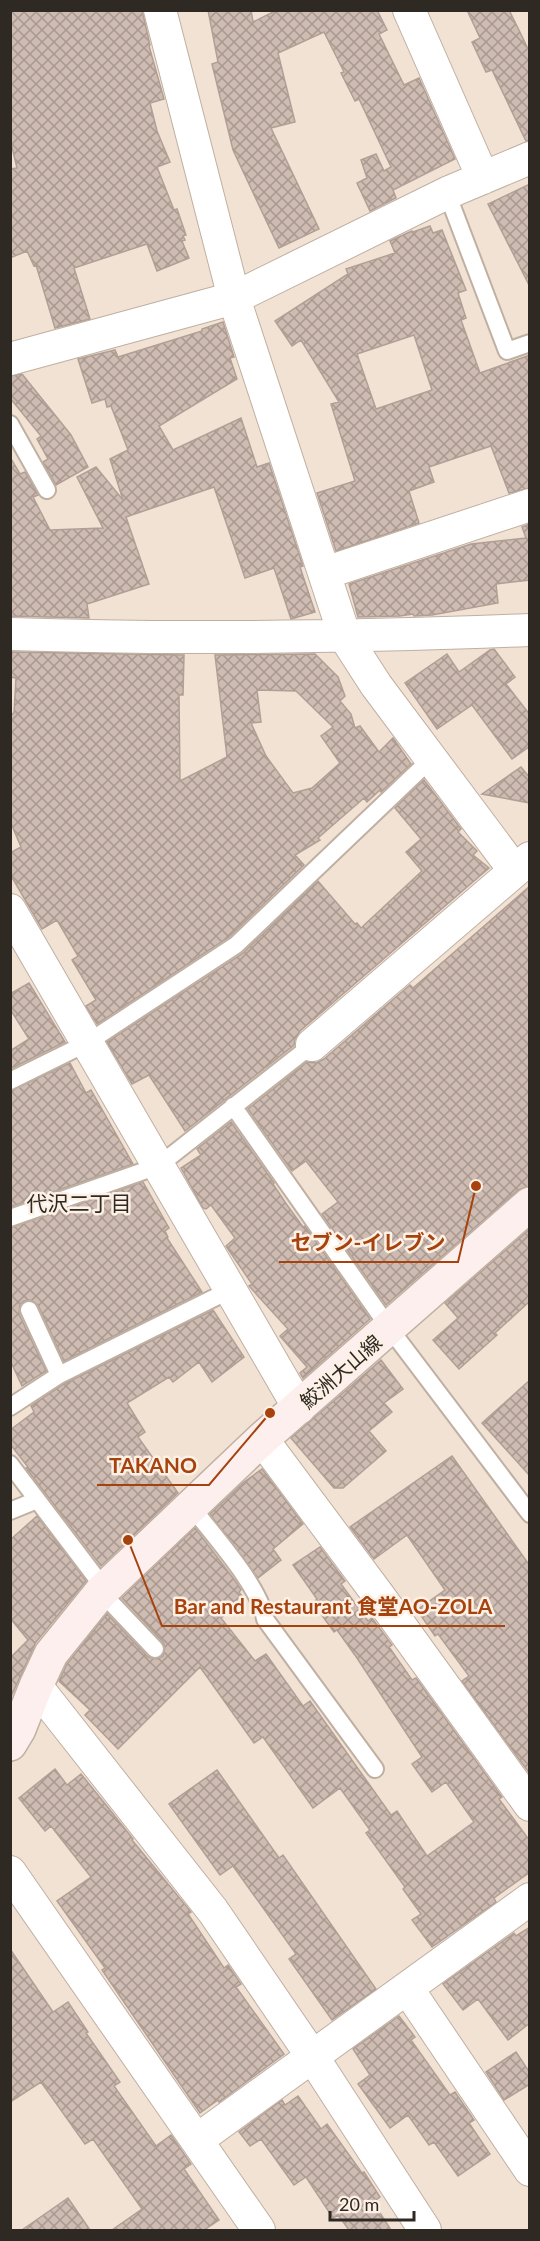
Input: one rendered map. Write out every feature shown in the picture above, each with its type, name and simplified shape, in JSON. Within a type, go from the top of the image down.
[{"type":"main road","name":"鮫洲大山線","points":[[13,1731],[51,1654],[103,1590],[262,1439],[530,1204]]},
{"type":"street","points":[[160,10],[234,298],[345,637],[376,685],[431,759],[522,864],[312,1045]]},
{"type":"street","points":[[409,10],[483,178]]},
{"type":"street","points":[[10,358],[234,298],[447,193],[530,158]]},
{"type":"street","points":[[325,573],[530,505]]},
{"type":"street","points":[[10,634],[109,637],[345,637],[530,630]]},
{"type":"street","points":[[10,910],[299,1408]]},
{"type":"street","points":[[262,1439],[530,1805]]},
{"type":"street","points":[[36,1686],[213,1911],[312,2056],[425,2230]]},
{"type":"street","points":[[10,1872],[259,2230]]},
{"type":"street","points":[[197,2140],[530,1899]]},
{"type":"street","points":[[407,1988],[530,2170]]},
{"type":"lane","points":[[447,193],[507,351],[530,343]]},
{"type":"lane","points":[[10,424],[47,490]]},
{"type":"lane","points":[[10,1081],[87,1043],[236,945],[431,759]]},
{"type":"lane","points":[[10,1218],[158,1166],[312,1045]]},
{"type":"lane","points":[[233,1106],[390,1329],[530,1514]]},
{"type":"lane","points":[[10,1407],[59,1375],[230,1290]]},
{"type":"lane","points":[[29,1310],[59,1375]]},
{"type":"lane","points":[[10,1464],[103,1590],[155,1649]]},
{"type":"lane","points":[[10,1511],[37,1500]]},
{"type":"lane","points":[[190,1506],[254,1588],[263,1607],[265,1619],[375,1769]]},
{"type":"building","points":[[10,10],[142,10],[149,46],[164,99],[150,103],[157,131],[170,162],[157,167],[174,210],[177,209],[186,235],[183,236],[185,240],[182,241],[189,258],[157,271],[147,244],[74,268],[90,319],[55,328],[36,265],[34,266],[27,251],[10,258],[10,169],[17,168],[10,139]]},
{"type":"building","points":[[208,10],[251,10],[253,22],[277,10],[377,10],[387,30],[379,34],[404,85],[419,78],[455,159],[393,190],[396,198],[370,211],[357,183],[367,178],[361,160],[376,154],[384,171],[391,167],[359,99],[355,101],[341,73],[344,72],[324,32],[278,53],[295,122],[271,128],[319,229],[279,248],[233,150],[212,64],[218,62]]},
{"type":"building","points":[[467,10],[509,10],[515,22],[530,53],[530,140],[526,141],[492,70],[486,72],[472,42],[480,38]]},
{"type":"building","points":[[530,184],[530,287],[488,204]]},
{"type":"building","points":[[430,226],[433,233],[442,230],[466,290],[458,293],[466,318],[461,320],[480,373],[530,355],[530,488],[509,493],[491,446],[429,467],[434,482],[409,491],[419,523],[336,551],[317,493],[355,481],[331,404],[339,402],[301,340],[292,346],[275,321],[348,274],[346,269],[395,253],[390,241]],"holes":[[[414,335],[432,390],[376,409],[357,354]]]},
{"type":"building","points":[[223,322],[234,357],[230,358],[237,379],[159,426],[173,450],[241,418],[257,467],[269,463],[303,566],[300,567],[315,612],[291,619],[274,568],[245,578],[214,487],[126,517],[149,584],[87,604],[89,618],[10,616],[10,457],[20,474],[25,472],[38,495],[33,497],[50,530],[103,528],[77,477],[96,467],[123,500],[110,459],[128,450],[111,406],[107,407],[105,399],[92,403],[78,359],[115,350],[118,357],[202,331],[202,329]]},
{"type":"building","points":[[22,374],[71,435],[88,467],[56,485],[43,462],[48,459],[37,439],[41,436],[10,398],[10,376]]},
{"type":"building","points":[[530,524],[530,580],[496,584],[498,603],[432,615],[358,617],[349,584],[471,544],[526,538],[522,527]]},
{"type":"building","points":[[494,649],[515,677],[506,684],[530,715],[530,746],[512,759],[472,705],[437,729],[405,683],[447,654],[459,672]]},
{"type":"building","points":[[12,652],[184,655],[183,695],[179,695],[180,781],[227,757],[215,655],[315,654],[338,677],[345,696],[340,701],[351,714],[355,728],[360,726],[379,752],[393,738],[411,764],[381,792],[380,790],[367,802],[364,798],[318,838],[320,840],[295,855],[304,865],[229,937],[97,1024],[86,1006],[96,1000],[72,960],[78,956],[57,920],[42,929],[10,874],[10,853],[21,847],[10,821],[10,715],[14,713],[16,678],[10,677]],"holes":[[[257,690],[296,691],[333,727],[321,736],[340,763],[312,788],[293,793],[266,756],[251,723],[261,722]]]},
{"type":"building","points":[[521,767],[530,778],[530,803],[482,794]]},
{"type":"building","points":[[424,780],[461,829],[458,832],[477,851],[473,855],[489,868],[300,1031],[294,1045],[185,1131],[149,1075],[132,1084],[107,1042],[242,954],[318,881],[361,928],[422,871],[406,852],[421,839],[395,808]]},
{"type":"building","points":[[530,886],[530,1186],[518,1190],[386,1305],[322,1214],[338,1202],[306,1161],[292,1171],[248,1109],[307,1062],[316,1063],[324,1059],[410,985],[413,988]]},
{"type":"building","points":[[29,983],[65,1042],[10,1069],[10,1051],[29,1039],[10,1009],[10,994]]},
{"type":"building","points":[[70,1063],[86,1093],[91,1090],[133,1164],[10,1207],[10,1091]]},
{"type":"building","points":[[231,1122],[287,1205],[303,1227],[305,1226],[370,1319],[303,1378],[300,1373],[307,1367],[280,1336],[288,1329],[249,1286],[252,1284],[226,1246],[235,1238],[211,1205],[206,1209],[203,1208],[181,1168],[201,1155],[197,1149]]},
{"type":"building","points":[[143,1182],[169,1228],[165,1231],[167,1238],[202,1292],[64,1361],[38,1305],[31,1300],[24,1301],[20,1304],[19,1314],[46,1371],[22,1386],[10,1360],[10,1228]]},
{"type":"building","points":[[530,1229],[530,1301],[459,1369],[433,1340],[458,1318],[445,1303]]},
{"type":"building","points":[[213,1310],[244,1357],[212,1382],[199,1362],[173,1382],[169,1377],[127,1403],[145,1432],[138,1437],[178,1493],[101,1566],[26,1468],[28,1467],[10,1444],[10,1430],[34,1412],[31,1406],[64,1384]]},
{"type":"building","points":[[381,1360],[403,1389],[384,1403],[392,1412],[369,1431],[386,1451],[343,1488],[334,1488],[291,1438]]},
{"type":"building","points":[[530,1380],[530,1476],[482,1423]]},
{"type":"building","points":[[452,1456],[530,1566],[530,1774],[462,1681],[469,1676],[438,1634],[435,1636],[417,1610],[445,1590],[407,1535],[374,1559],[350,1527]]},
{"type":"building","points":[[262,1469],[303,1524],[273,1549],[281,1560],[258,1578],[210,1514],[244,1482]]},
{"type":"building","points":[[37,1516],[86,1581],[36,1642],[10,1699],[10,1658],[28,1640],[10,1618],[10,1540]]},
{"type":"building","points":[[195,1528],[236,1582],[245,1600],[221,1618],[255,1661],[266,1654],[303,1706],[310,1701],[391,1815],[397,1811],[427,1856],[474,1822],[446,1782],[432,1792],[412,1764],[422,1757],[357,1658],[337,1630],[334,1632],[313,1603],[317,1599],[293,1565],[320,1547],[345,1581],[341,1584],[368,1621],[372,1618],[392,1645],[389,1647],[412,1680],[416,1678],[502,1797],[499,1799],[530,1841],[530,1872],[494,1898],[496,1902],[432,1947],[412,1920],[421,1914],[403,1889],[405,1887],[366,1833],[370,1830],[340,1788],[313,1808],[263,1737],[254,1743],[200,1667],[118,1749],[85,1715],[90,1710],[59,1681],[67,1664],[107,1614],[148,1657],[157,1659],[163,1656],[165,1647],[163,1642],[122,1598]]},
{"type":"building","points":[[55,1769],[67,1785],[81,1774],[106,1805],[191,1912],[188,1914],[224,1968],[228,1965],[241,1984],[236,1987],[284,2054],[219,2102],[218,2100],[200,2113],[102,1970],[105,1968],[57,1901],[91,1877],[51,1826],[45,1831],[19,1798]]},
{"type":"building","points":[[217,1770],[279,1858],[283,1855],[376,1989],[332,2020],[289,1959],[296,1954],[233,1866],[220,1875],[169,1804]]},
{"type":"building","points":[[530,1927],[530,2023],[508,2040],[478,1999],[463,2010],[443,1984],[514,1933],[516,1936]]},
{"type":"building","points":[[10,1949],[53,2012],[68,2002],[88,2032],[86,2033],[120,2082],[114,2086],[156,2146],[171,2135],[191,2164],[184,2169],[219,2220],[204,2230],[112,2230],[142,2209],[93,2139],[85,2144],[41,2082],[10,2102]]},
{"type":"building","points":[[399,2016],[415,2037],[411,2040],[450,2095],[455,2092],[474,2120],[469,2123],[490,2154],[458,2176],[434,2142],[429,2145],[408,2115],[390,2128],[358,2084],[370,2075],[353,2049]]},
{"type":"building","points":[[516,2052],[530,2073],[530,2084],[504,2100],[486,2072]]},
{"type":"building","points":[[298,2096],[321,2129],[327,2124],[362,2173],[364,2172],[380,2197],[373,2202],[391,2230],[349,2230],[338,2215],[333,2218],[306,2177],[294,2185],[261,2139],[250,2146],[239,2132],[282,2100],[285,2105]]},
{"type":"building","points":[[68,2198],[90,2230],[22,2230]]},
{"type":"place","name":"セブン-イレブン","points":[[476,1186]]},
{"type":"place","name":"TAKANO","points":[[270,1413]]},
{"type":"place","name":"Bar and Restaurant 食堂AO-ZOLA","points":[[128,1540]]},
{"type":"district","name":"代沢二丁目","points":[[79,1204]]}]
